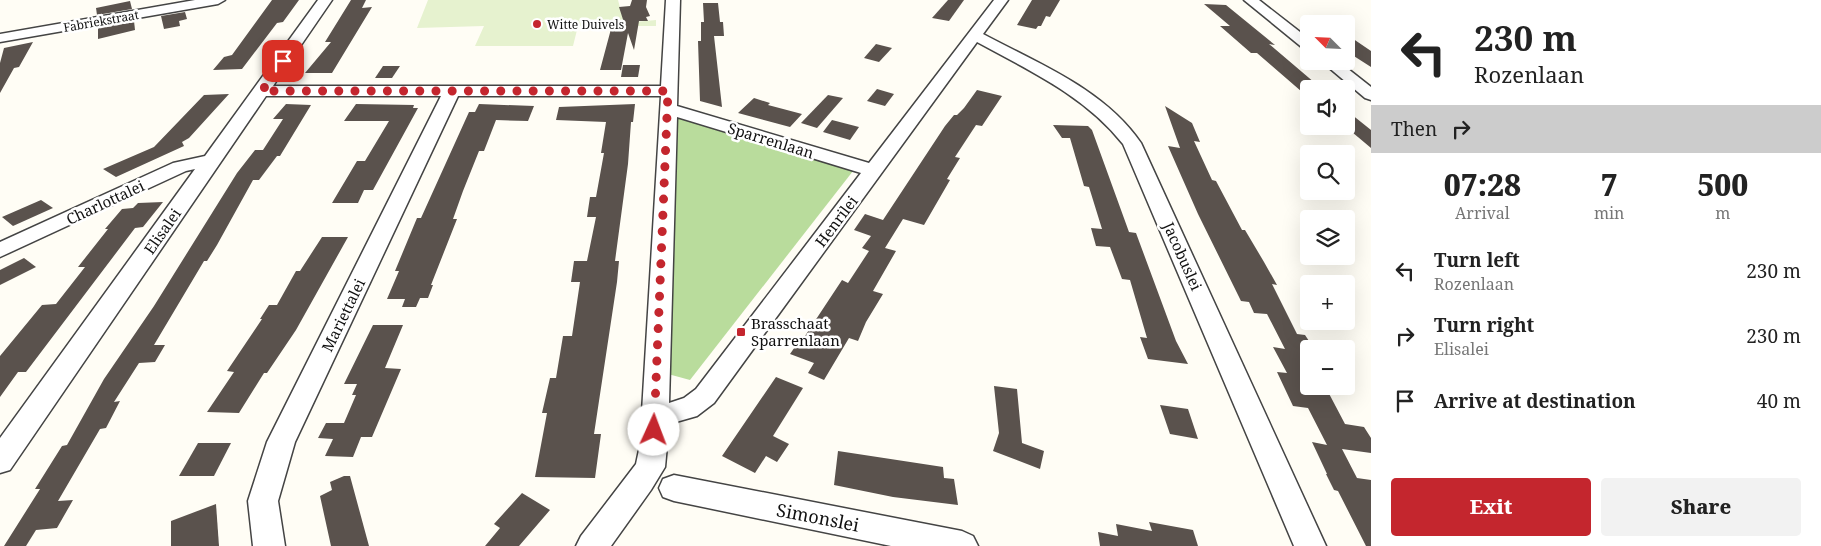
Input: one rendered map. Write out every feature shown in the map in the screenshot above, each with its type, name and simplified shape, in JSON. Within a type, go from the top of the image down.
[{"type":"street","name":"Fabriekstraat","points":[[7,38],[218,0]]},
{"type":"street","name":"Elisalei","points":[[0,461],[325,0]]},
{"type":"street","points":[[592,546],[641,482],[651,460],[673,0]]},
{"type":"street","name":"Henrilei","points":[[654,415],[688,410],[696,406],[705,396],[1001,0]]},
{"type":"street","points":[[1251,0],[1300,39]]},
{"type":"street","name":"Jacobuslei","points":[[975,35],[1089,100],[1114,120],[1132,143],[1310,546]]},
{"type":"street","points":[[1339,70],[1371,95]]},
{"type":"street","name":"Sparrenlaan","points":[[262,91],[452,91],[668,100],[874,171]]},
{"type":"street","name":"Mariettalei","points":[[269,546],[263,501],[281,442],[452,91]]},
{"type":"street","name":"Charlottalei","points":[[0,250],[180,167],[212,160]]},
{"type":"street","name":"Simonslei","points":[[674,488],[962,546]]},
{"type":"green space","name":"Witte Duivels","points":[[428,0],[618,0],[624,23],[656,20],[656,26],[578,26],[573,46],[475,46],[484,26],[417,28]]},
{"type":"green space","points":[[677,119],[686,119],[853,171],[690,380],[668,374],[674,123]]},
{"type":"building","points":[[272,0],[299,0],[283,22],[277,23],[242,69],[213,70],[224,57],[232,55]]},
{"type":"building","points":[[351,0],[366,0],[362,8],[372,7],[332,73],[305,73],[331,42],[325,42]]},
{"type":"building","points":[[632,0],[647,0],[646,7],[650,16],[646,17],[648,21],[639,21],[634,50],[628,33],[621,70],[600,70],[611,29],[626,29],[619,7],[630,6]]},
{"type":"building","points":[[948,0],[964,0],[949,21],[932,18]]},
{"type":"building","points":[[1032,0],[1060,0],[1050,17],[1046,16],[1041,26],[1038,26],[1036,29],[1017,25]]},
{"type":"building","points":[[130,1],[132,9],[97,15],[96,8]]},
{"type":"building","points":[[703,3],[718,3],[720,22],[723,22],[724,36],[714,36],[722,107],[700,101],[698,41],[701,41],[701,22],[704,22]]},
{"type":"building","points":[[1204,4],[1226,5],[1275,45],[1269,44],[1311,80],[1300,80],[1300,90],[1257,53],[1251,53],[1220,26],[1230,26]]},
{"type":"building","points":[[185,12],[187,19],[179,21],[180,26],[164,29],[161,16]]},
{"type":"building","points":[[134,21],[135,30],[98,39],[98,27]]},
{"type":"building","points":[[1355,40],[1371,51],[1371,67],[1355,57]]},
{"type":"building","points":[[33,42],[19,67],[14,68],[0,93],[0,63],[4,48]]},
{"type":"building","points":[[876,44],[892,48],[879,62],[864,58]]},
{"type":"building","points":[[623,65],[640,65],[638,77],[621,77]]},
{"type":"building","points":[[383,66],[400,66],[392,78],[375,78]]},
{"type":"building","points":[[877,89],[894,94],[885,106],[867,101]]},
{"type":"building","points":[[977,90],[1002,96],[982,126],[976,125],[955,157],[960,158],[947,179],[950,180],[924,225],[903,219],[885,248],[896,251],[873,291],[883,294],[866,322],[858,341],[849,338],[824,380],[808,373],[814,363],[790,354],[799,341],[801,342],[842,280],[848,283],[869,251],[862,248],[871,236],[854,230],[865,214],[883,220],[945,126],[954,115],[957,115],[964,108]]},
{"type":"building","points":[[229,94],[189,138],[182,142],[184,146],[116,177],[103,169],[154,147],[204,95]]},
{"type":"building","points":[[828,95],[843,98],[817,128],[801,123]]},
{"type":"building","points":[[754,98],[770,103],[768,105],[802,114],[790,127],[738,113]]},
{"type":"building","points":[[286,104],[311,105],[280,156],[277,156],[259,180],[253,180],[217,245],[207,261],[204,261],[154,345],[165,345],[155,362],[139,363],[114,402],[120,401],[106,428],[100,429],[58,501],[73,500],[57,528],[36,530],[26,546],[4,546],[40,489],[35,489],[62,446],[67,445],[104,379],[154,306],[237,173],[255,150],[263,150],[283,119],[273,119]]},
{"type":"building","points":[[356,104],[414,105],[413,108],[418,108],[373,190],[364,190],[358,203],[332,203],[357,161],[365,161],[389,121],[344,121]]},
{"type":"building","points":[[479,104],[534,106],[528,121],[496,120],[484,151],[479,151],[463,191],[453,219],[457,219],[431,285],[433,285],[428,298],[420,298],[416,307],[402,307],[405,299],[387,299],[399,271],[395,271],[417,218],[421,218],[469,112],[475,112]]},
{"type":"building","points":[[635,104],[633,122],[631,122],[628,164],[615,261],[619,261],[617,282],[594,434],[601,434],[595,478],[535,477],[547,413],[542,413],[550,378],[556,378],[563,336],[572,336],[580,282],[571,282],[574,261],[587,261],[596,217],[587,217],[590,197],[596,197],[604,153],[601,153],[606,122],[556,120],[559,107]]},
{"type":"building","points":[[1165,106],[1192,123],[1200,142],[1194,141],[1212,180],[1216,181],[1242,230],[1245,230],[1277,285],[1272,284],[1297,334],[1305,335],[1308,340],[1300,340],[1300,395],[1330,395],[1345,424],[1364,427],[1371,438],[1371,453],[1342,449],[1357,478],[1371,480],[1371,546],[1366,546],[1338,491],[1334,490],[1326,474],[1312,442],[1327,445],[1308,408],[1293,406],[1277,372],[1287,373],[1273,347],[1285,349],[1267,314],[1254,313],[1249,302],[1241,301],[1198,214],[1168,146],[1180,148]]},
{"type":"building","points":[[1355,117],[1371,130],[1371,148],[1355,135]]},
{"type":"building","points":[[832,120],[859,127],[850,140],[823,132]]},
{"type":"building","points":[[1053,125],[1088,126],[1092,130],[1129,232],[1136,233],[1176,341],[1188,364],[1148,359],[1140,337],[1147,338],[1130,280],[1122,279],[1110,247],[1096,246],[1091,228],[1102,229],[1089,187],[1084,186],[1070,138],[1062,138]]},
{"type":"building","points":[[41,200],[53,208],[13,226],[2,217]]},
{"type":"building","points":[[163,202],[143,227],[135,228],[26,372],[18,372],[0,397],[0,356],[42,305],[56,304],[85,267],[78,267],[108,229],[105,229],[122,209],[133,208],[138,203]]},
{"type":"building","points":[[322,237],[348,237],[296,330],[267,373],[264,373],[239,413],[207,412],[234,372],[227,371],[262,319],[260,319],[269,305],[277,305],[296,271],[300,271]]},
{"type":"building","points":[[24,258],[36,267],[0,285],[0,270]]},
{"type":"building","points":[[373,325],[403,325],[385,368],[401,369],[372,437],[361,437],[353,457],[325,456],[333,439],[318,438],[326,423],[344,423],[356,395],[352,395],[357,384],[344,384]]},
{"type":"building","points":[[776,377],[803,388],[773,436],[789,444],[777,462],[766,456],[755,473],[722,456]]},
{"type":"building","points":[[994,386],[1017,389],[1022,443],[1044,451],[1040,469],[993,451],[999,433]]},
{"type":"building","points":[[1160,405],[1188,409],[1198,439],[1170,434]]},
{"type":"building","points":[[198,443],[231,443],[214,476],[179,476]]},
{"type":"building","points":[[838,451],[943,467],[944,478],[954,479],[958,505],[893,497],[834,485]]},
{"type":"building","points":[[344,476],[350,476],[369,546],[331,546],[320,496],[332,490],[330,482]]},
{"type":"building","points":[[522,493],[550,510],[519,546],[485,546],[500,528],[494,524]]},
{"type":"building","points":[[216,504],[219,546],[171,546],[171,521]]},
{"type":"building","points":[[1149,522],[1193,530],[1198,546],[1100,546],[1098,532],[1118,536],[1116,524],[1152,531]]},
{"type":"place","name":"Witte Duivels","points":[[537,24]]},
{"type":"place","name":"Brasschaat Sparrenlaan","points":[[741,332]]},
{"type":"route","points":[[283,61],[262,91],[668,91],[654,430]]}]
